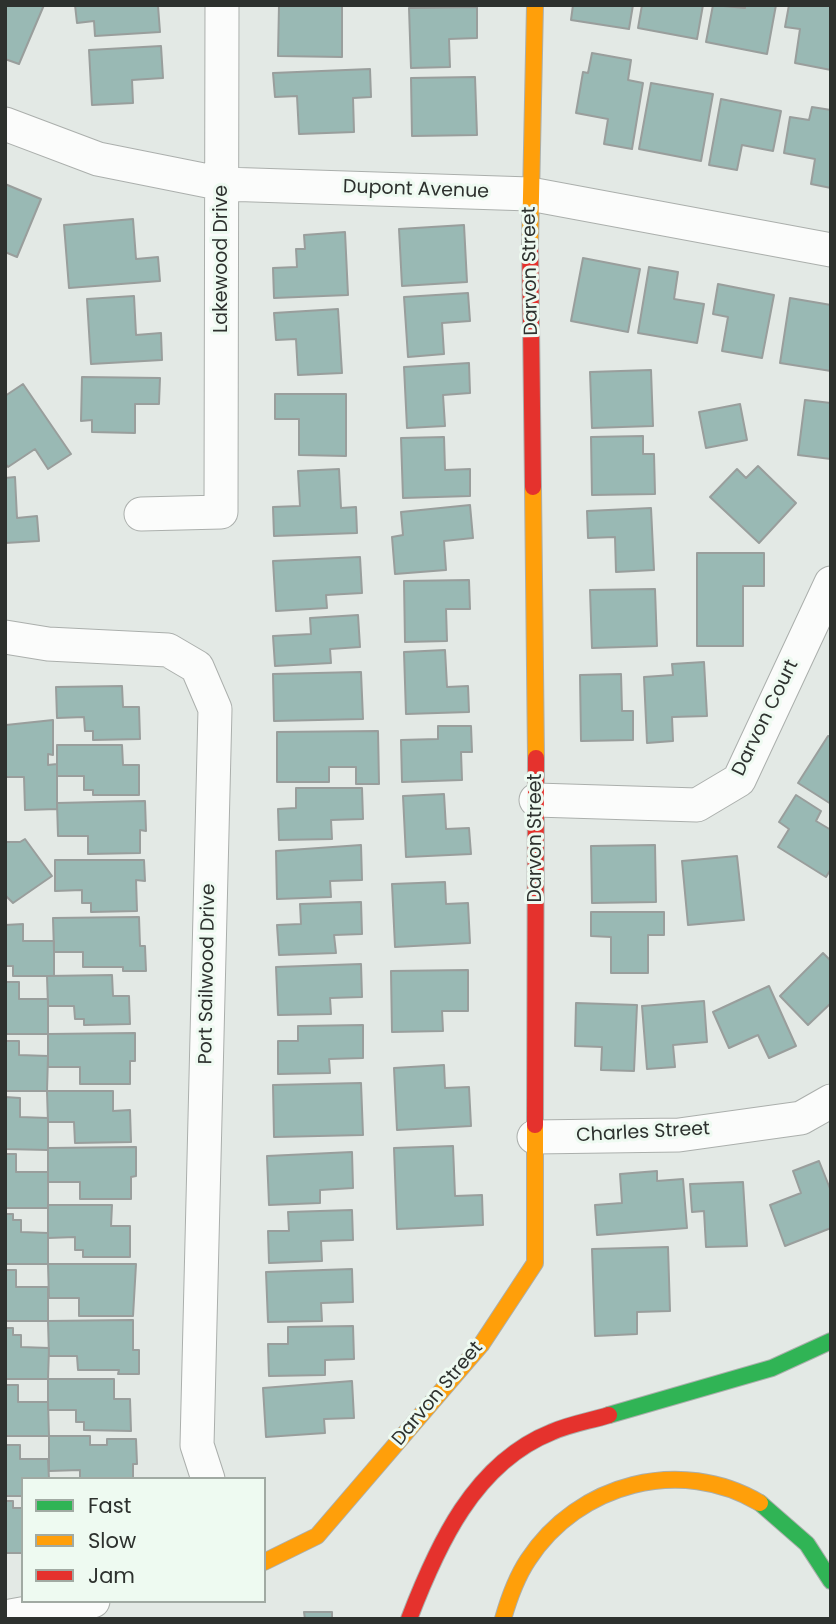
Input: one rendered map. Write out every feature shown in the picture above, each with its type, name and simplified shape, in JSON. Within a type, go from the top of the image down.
[{"type":"main road","name":"Darvon Street","points":[[266,1561],[317,1536],[481,1345],[534,1263],[536,800],[530,194],[535,5]]},
{"type":"main road","points":[[411,1617],[426,1575],[470,1495],[503,1461],[551,1432],[772,1368],[831,1341]]},
{"type":"main road","points":[[503,1619],[508,1596],[532,1551],[565,1517],[604,1494],[652,1480],[696,1480],[744,1495],[788,1521],[819,1557],[831,1581]]},
{"type":"street","name":"Lakewood Drive","points":[[142,514],[221,512],[222,5]]},
{"type":"street","name":"Dupont Avenue","points":[[5,124],[98,159],[223,184],[530,194],[831,250]]},
{"type":"street","name":"Darvon Court","points":[[536,800],[697,804],[739,780],[831,583]]},
{"type":"street","name":"Port Sailwood Drive","points":[[5,637],[48,644],[168,650],[197,667],[215,709],[197,1445],[207,1477]]},
{"type":"street","name":"Charles Street","points":[[534,1137],[679,1135],[802,1118],[831,1101]]},
{"type":"street","points":[[5,1617],[82,1603]]},
{"type":"building","points":[[5,5],[44,5],[19,64],[5,59]]},
{"type":"building","points":[[75,5],[158,6],[160,32],[95,36],[94,21],[77,23]]},
{"type":"building","points":[[279,5],[342,5],[342,57],[278,56]]},
{"type":"building","points":[[573,5],[633,5],[629,29],[571,20]]},
{"type":"building","points":[[642,5],[703,5],[697,39],[638,28]]},
{"type":"building","points":[[713,5],[745,8],[745,5],[776,5],[767,54],[706,42]]},
{"type":"building","points":[[789,5],[831,5],[831,70],[795,63],[800,29],[785,27]]},
{"type":"building","points":[[477,7],[477,38],[449,39],[450,67],[411,68],[409,8]]},
{"type":"building","points":[[161,46],[163,78],[132,80],[133,103],[92,105],[89,50]]},
{"type":"building","points":[[592,53],[631,60],[628,80],[643,83],[632,149],[604,144],[608,119],[576,113],[583,72],[588,73]]},
{"type":"building","points":[[370,69],[371,97],[353,98],[354,132],[299,134],[297,96],[275,97],[273,73]]},
{"type":"building","points":[[475,77],[477,135],[412,136],[411,78]]},
{"type":"building","points":[[651,83],[713,94],[701,161],[639,149]]},
{"type":"building","points":[[721,99],[781,111],[773,151],[742,145],[737,170],[709,165]]},
{"type":"building","points":[[812,107],[831,110],[831,188],[811,184],[815,159],[784,153],[790,117],[809,120]]},
{"type":"building","points":[[5,184],[41,199],[17,257],[5,252]]},
{"type":"building","points":[[133,219],[136,259],[158,257],[160,281],[69,288],[64,225]]},
{"type":"building","points":[[464,225],[467,282],[402,286],[399,229]]},
{"type":"building","points":[[345,232],[348,295],[274,298],[273,268],[297,267],[296,249],[305,249],[304,235]]},
{"type":"building","points":[[583,258],[640,269],[628,332],[571,321]]},
{"type":"building","points":[[649,267],[678,272],[674,299],[704,304],[697,343],[638,333]]},
{"type":"building","points":[[718,284],[774,295],[762,358],[722,351],[728,317],[713,314]]},
{"type":"building","points":[[468,293],[470,321],[442,323],[444,354],[408,357],[404,297]]},
{"type":"building","points":[[134,296],[136,335],[161,333],[162,360],[91,364],[87,299]]},
{"type":"building","points":[[790,298],[831,305],[831,371],[780,363]]},
{"type":"building","points":[[338,309],[342,373],[298,375],[296,339],[276,340],[274,313]]},
{"type":"building","points":[[469,363],[470,393],[443,395],[445,426],[407,428],[404,367]]},
{"type":"building","points":[[651,370],[653,426],[592,428],[590,372]]},
{"type":"building","points":[[82,377],[160,378],[159,404],[135,404],[135,433],[92,432],[92,420],[81,421]]},
{"type":"building","points":[[23,384],[71,454],[48,469],[35,449],[8,467],[5,463],[5,396]]},
{"type":"building","points":[[275,394],[346,394],[346,456],[299,455],[299,419],[275,419]]},
{"type":"building","points":[[805,400],[831,403],[831,459],[798,455]]},
{"type":"building","points":[[740,404],[747,440],[706,448],[699,412]]},
{"type":"building","points":[[643,436],[643,454],[654,454],[655,494],[592,495],[591,437]]},
{"type":"building","points":[[444,437],[445,470],[470,469],[470,496],[403,498],[401,438]]},
{"type":"building","points":[[758,466],[796,503],[759,543],[710,497],[737,469],[746,478]]},
{"type":"building","points":[[339,469],[341,508],[356,507],[357,533],[274,536],[273,507],[300,506],[298,471]]},
{"type":"building","points":[[15,477],[17,518],[37,516],[39,541],[5,543],[5,478]]},
{"type":"building","points":[[470,505],[473,538],[444,541],[446,570],[395,574],[392,537],[403,535],[401,512]]},
{"type":"building","points":[[651,508],[654,570],[616,572],[615,537],[588,538],[587,511]]},
{"type":"building","points":[[697,553],[764,553],[764,586],[743,586],[743,646],[697,646]]},
{"type":"building","points":[[360,557],[362,593],[326,595],[327,608],[276,611],[273,561]]},
{"type":"building","points":[[469,580],[470,609],[446,609],[447,641],[405,642],[404,581]]},
{"type":"building","points":[[655,589],[657,646],[592,648],[590,590]]},
{"type":"building","points":[[358,615],[360,647],[330,649],[331,663],[275,666],[273,636],[311,634],[310,618]]},
{"type":"building","points":[[445,650],[447,687],[468,686],[469,712],[406,714],[404,652]]},
{"type":"building","points":[[704,662],[707,716],[672,717],[673,741],[647,743],[644,677],[673,675],[672,664]]},
{"type":"building","points":[[361,672],[363,719],[274,721],[273,674]]},
{"type":"building","points":[[621,674],[622,711],[633,711],[633,740],[581,741],[580,675]]},
{"type":"building","points":[[122,686],[123,707],[139,707],[140,739],[93,740],[93,731],[85,731],[84,717],[57,718],[56,687]]},
{"type":"building","points":[[53,720],[53,755],[48,754],[48,765],[57,764],[57,809],[25,810],[24,777],[6,777],[6,725]]},
{"type":"building","points":[[438,726],[471,726],[472,752],[461,752],[462,780],[402,782],[401,740],[438,739]]},
{"type":"building","points":[[378,731],[379,784],[356,784],[356,767],[329,767],[329,782],[277,782],[277,732]]},
{"type":"building","points":[[828,736],[831,737],[831,804],[798,783]]},
{"type":"building","points":[[57,745],[122,745],[123,765],[139,765],[139,795],[93,795],[93,790],[84,790],[84,776],[57,776]]},
{"type":"building","points":[[296,788],[362,788],[363,819],[331,820],[332,839],[279,840],[278,809],[296,808]]},
{"type":"building","points":[[444,794],[446,829],[469,828],[471,854],[406,857],[403,796]]},
{"type":"building","points":[[796,795],[821,811],[816,821],[831,830],[831,869],[826,877],[778,847],[789,829],[779,822]]},
{"type":"building","points":[[145,801],[146,831],[140,830],[140,853],[88,854],[88,836],[58,836],[57,803]]},
{"type":"building","points":[[25,839],[52,876],[13,903],[5,895],[5,842],[20,842]]},
{"type":"building","points":[[361,845],[362,880],[330,881],[331,897],[277,899],[276,851]]},
{"type":"building","points":[[655,845],[656,902],[592,903],[591,846]]},
{"type":"building","points":[[737,856],[744,920],[688,925],[682,861]]},
{"type":"building","points":[[55,860],[144,860],[145,881],[136,880],[137,911],[91,912],[91,903],[82,903],[82,890],[55,891]]},
{"type":"building","points":[[445,882],[446,904],[468,903],[470,943],[395,947],[392,884]]},
{"type":"building","points":[[361,902],[362,934],[334,935],[336,953],[279,955],[277,925],[301,924],[300,904]]},
{"type":"building","points":[[591,912],[664,912],[664,935],[648,935],[648,973],[611,973],[611,937],[591,936]]},
{"type":"building","points":[[139,917],[140,946],[145,946],[146,971],[123,971],[123,967],[83,967],[83,952],[54,952],[53,918]]},
{"type":"building","points":[[23,924],[23,941],[54,941],[54,976],[13,976],[13,966],[5,966],[5,925]]},
{"type":"building","points":[[823,953],[831,961],[831,1003],[808,1025],[780,996]]},
{"type":"building","points":[[361,964],[362,997],[330,998],[331,1014],[278,1015],[276,967]]},
{"type":"building","points":[[468,970],[468,1011],[442,1011],[443,1031],[392,1032],[391,971]]},
{"type":"building","points":[[112,975],[113,996],[129,996],[130,1024],[84,1025],[84,1019],[75,1019],[74,1006],[48,1006],[47,976]]},
{"type":"building","points":[[5,982],[19,982],[19,999],[48,999],[48,1034],[5,1034]]},
{"type":"building","points":[[769,986],[796,1046],[769,1058],[758,1035],[729,1048],[713,1012]]},
{"type":"building","points":[[704,1001],[707,1042],[673,1045],[675,1067],[647,1069],[642,1006]]},
{"type":"building","points":[[576,1003],[637,1005],[634,1071],[601,1070],[602,1047],[575,1046]]},
{"type":"building","points":[[363,1025],[363,1058],[329,1059],[330,1073],[278,1074],[278,1041],[298,1041],[298,1026]]},
{"type":"building","points":[[135,1033],[135,1061],[130,1061],[130,1084],[80,1084],[80,1067],[48,1067],[48,1034]]},
{"type":"building","points":[[5,1041],[19,1041],[19,1055],[48,1056],[47,1091],[5,1091]]},
{"type":"building","points":[[444,1065],[445,1088],[469,1087],[471,1126],[397,1130],[394,1068]]},
{"type":"building","points":[[361,1083],[363,1135],[274,1137],[273,1085]]},
{"type":"building","points":[[47,1091],[113,1091],[113,1111],[130,1110],[131,1142],[75,1143],[74,1122],[48,1122]]},
{"type":"building","points":[[5,1097],[20,1098],[20,1117],[48,1118],[48,1150],[5,1149]]},
{"type":"building","points":[[453,1146],[455,1196],[482,1195],[483,1225],[397,1229],[394,1148]]},
{"type":"building","points":[[136,1147],[136,1176],[131,1177],[131,1199],[80,1199],[80,1182],[48,1182],[48,1148]]},
{"type":"building","points":[[352,1152],[353,1188],[320,1190],[320,1203],[269,1205],[267,1156]]},
{"type":"building","points":[[5,1154],[16,1154],[16,1172],[48,1172],[48,1208],[5,1208]]},
{"type":"building","points":[[819,1161],[831,1191],[831,1228],[785,1246],[770,1205],[801,1193],[793,1171]]},
{"type":"building","points":[[657,1171],[657,1181],[683,1179],[687,1228],[597,1235],[595,1205],[622,1203],[620,1174]]},
{"type":"building","points":[[743,1182],[747,1246],[706,1247],[704,1211],[692,1212],[690,1184]]},
{"type":"building","points":[[48,1205],[112,1205],[111,1226],[130,1226],[130,1257],[83,1257],[83,1250],[75,1250],[75,1237],[48,1238]]},
{"type":"building","points":[[352,1210],[353,1240],[321,1241],[322,1261],[269,1263],[268,1231],[289,1231],[288,1212]]},
{"type":"building","points":[[5,1214],[13,1214],[13,1220],[21,1220],[21,1232],[48,1233],[48,1264],[5,1264]]},
{"type":"building","points":[[668,1247],[670,1311],[637,1312],[637,1334],[595,1336],[592,1249]]},
{"type":"building","points":[[48,1264],[136,1264],[133,1316],[79,1316],[79,1298],[49,1298]]},
{"type":"building","points":[[352,1269],[353,1302],[321,1303],[322,1321],[268,1322],[266,1272]]},
{"type":"building","points":[[5,1270],[16,1270],[16,1287],[48,1287],[48,1321],[5,1321]]},
{"type":"building","points":[[133,1320],[133,1350],[139,1350],[139,1374],[118,1374],[119,1370],[78,1370],[77,1356],[49,1356],[48,1321]]},
{"type":"building","points":[[353,1326],[354,1359],[325,1360],[325,1375],[269,1376],[268,1344],[288,1344],[288,1327]]},
{"type":"building","points":[[5,1328],[13,1328],[13,1335],[21,1335],[21,1347],[49,1348],[48,1379],[5,1379]]},
{"type":"building","points":[[48,1379],[114,1379],[114,1399],[130,1399],[131,1431],[84,1430],[84,1422],[76,1422],[76,1410],[48,1410]]},
{"type":"building","points":[[352,1381],[354,1418],[324,1419],[325,1433],[266,1437],[263,1388]]},
{"type":"building","points":[[5,1385],[18,1385],[18,1402],[48,1402],[49,1436],[5,1436]]},
{"type":"building","points":[[49,1436],[90,1436],[90,1445],[107,1445],[107,1439],[136,1439],[137,1464],[133,1464],[133,1477],[80,1477],[80,1470],[49,1471]]},
{"type":"building","points":[[5,1445],[20,1445],[20,1459],[48,1459],[49,1477],[21,1477],[21,1496],[5,1496]]},
{"type":"building","points":[[5,1501],[13,1501],[13,1508],[21,1508],[21,1553],[5,1553]]},
{"type":"building","points":[[304,1612],[332,1612],[332,1619],[305,1619]]},
{"type":"traffic: fast","points":[[609,1415],[772,1368],[831,1341]]},
{"type":"traffic: fast","points":[[760,1503],[807,1544],[831,1581]]},
{"type":"traffic: slow","points":[[530,244],[535,5]]},
{"type":"traffic: slow","points":[[533,487],[536,758]]},
{"type":"traffic: slow","points":[[266,1561],[317,1536],[481,1345],[535,1263],[535,1125]]},
{"type":"traffic: slow","points":[[503,1619],[520,1574],[549,1534],[574,1512],[603,1496],[633,1485],[665,1480],[697,1481],[729,1489],[760,1503]]},
{"type":"traffic: jam","points":[[530,244],[533,487]]},
{"type":"traffic: jam","points":[[535,1125],[536,758]]},
{"type":"traffic: jam","points":[[409,1619],[446,1536],[480,1486],[501,1464],[525,1446],[552,1432],[609,1415]]}]
